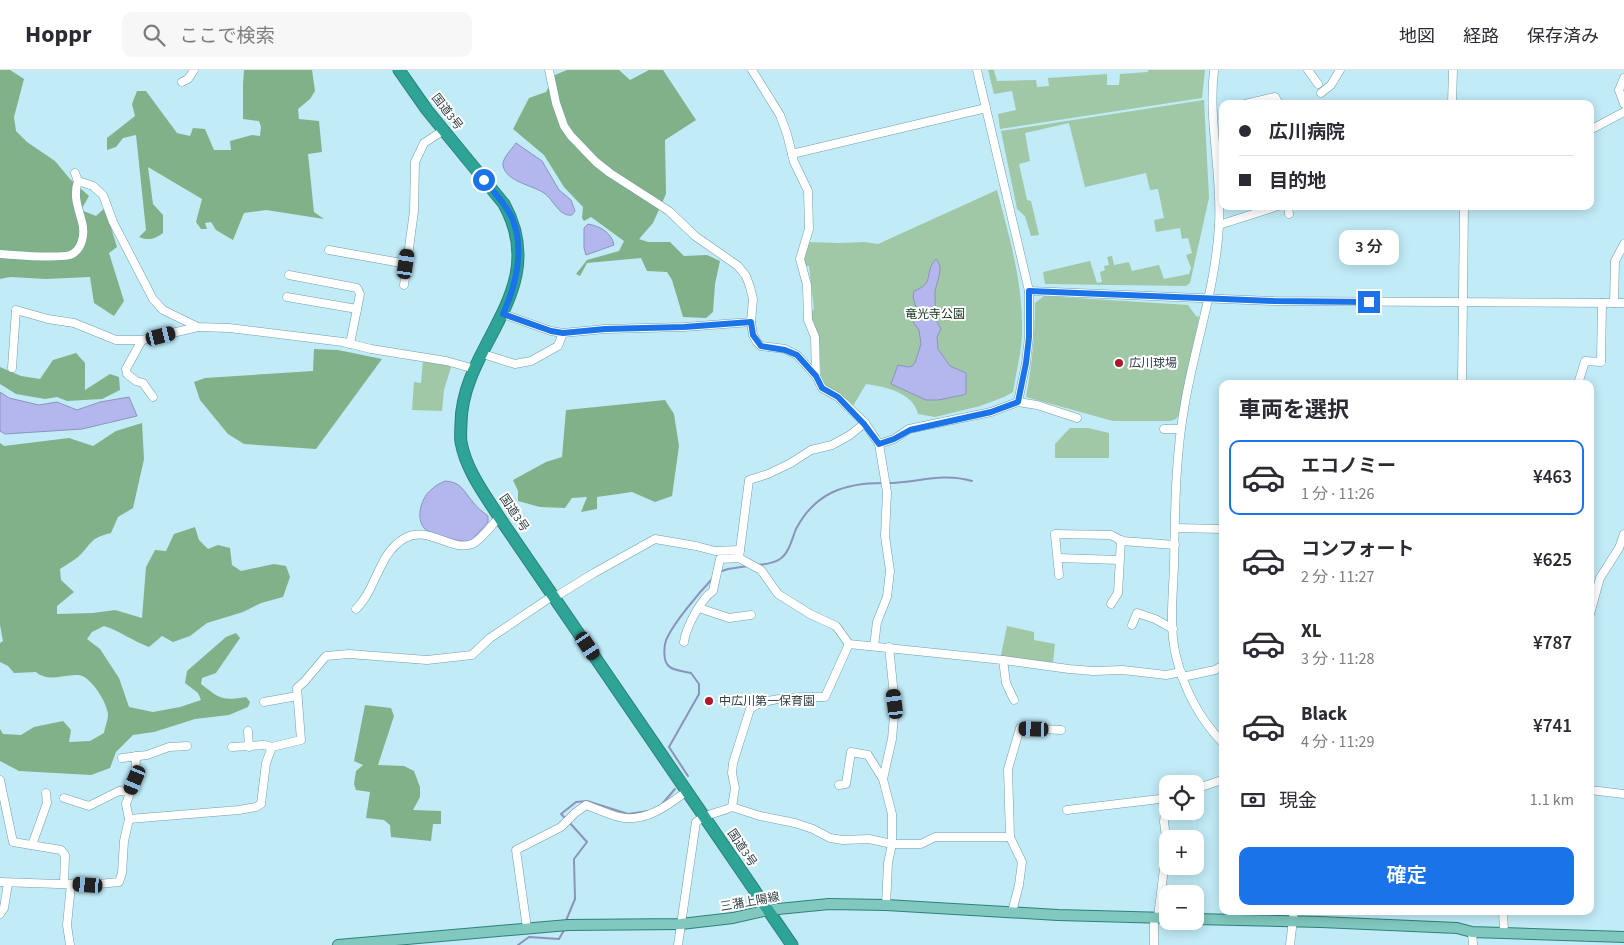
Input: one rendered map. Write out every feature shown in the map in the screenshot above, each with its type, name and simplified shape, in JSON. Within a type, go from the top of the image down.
[{"type":"highway","name":"国道3号","points":[[399,70],[404,80],[504,204],[513,220],[517,239],[518,264],[512,294],[464,393],[461,415],[461,442],[470,470],[499,517],[792,945]]},
{"type":"main road","name":"三潴上陽線","points":[[338,945],[408,942],[565,925],[681,924],[733,918],[768,910],[829,904],[886,905],[1058,915],[1159,917]]},
{"type":"main road","points":[[1204,918],[1293,917],[1321,922],[1457,928],[1472,932],[1504,932],[1593,940],[1624,937]]},
{"type":"street","points":[[182,82],[188,79],[194,70]]},
{"type":"street","points":[[549,70],[551,88],[564,126],[571,136],[610,173],[669,211],[695,236],[738,266],[746,276],[750,287],[753,299],[751,322],[753,335],[761,346],[785,350],[797,355],[816,376],[822,388],[838,397],[864,424],[879,444],[886,492],[885,536],[890,571],[887,597],[876,622],[874,646]]},
{"type":"street","points":[[752,70],[780,115],[794,162],[808,190],[808,228],[800,259],[807,286],[808,320],[815,337],[816,376]]},
{"type":"street","points":[[977,70],[1029,291],[1029,337],[1018,402]]},
{"type":"street","points":[[1214,70],[1213,111],[1219,186],[1219,225],[1209,298],[1180,429],[1174,545],[1173,629],[1176,655],[1195,706],[1204,721],[1219,738]]},
{"type":"street","points":[[1321,93],[1331,85],[1340,70]]},
{"type":"street","points":[[1452,100],[1453,70]]},
{"type":"street","points":[[1310,71],[1318,84]]},
{"type":"street","points":[[1624,78],[1619,90],[1624,104]]},
{"type":"street","points":[[1262,100],[1275,97],[1277,100]]},
{"type":"street","points":[[792,154],[986,108]]},
{"type":"street","points":[[1213,111],[1219,110]]},
{"type":"street","points":[[1594,128],[1624,112]]},
{"type":"street","points":[[404,285],[414,211],[416,162],[424,143],[444,130]]},
{"type":"street","points":[[0,254],[49,256],[70,254],[80,248],[83,238],[83,225],[75,197],[77,177],[93,186],[103,195],[113,222],[153,299],[163,310],[198,327]]},
{"type":"street","points":[[1219,225],[1266,210]]},
{"type":"street","points":[[1462,380],[1464,210]]},
{"type":"street","points":[[1614,303],[1615,260],[1624,244]]},
{"type":"street","points":[[330,250],[406,264]]},
{"type":"street","points":[[289,275],[357,288],[360,294],[350,344]]},
{"type":"street","points":[[1029,291],[1274,301],[1624,303]]},
{"type":"street","points":[[288,297],[357,309]]},
{"type":"street","points":[[1579,380],[1585,362],[1601,362],[1602,303]]},
{"type":"street","points":[[12,368],[16,310],[48,319],[74,323],[116,340],[142,340],[198,327],[229,328],[350,344],[371,350],[446,360],[475,369]]},
{"type":"street","points":[[503,314],[551,331],[563,333],[605,329],[684,327],[751,322]]},
{"type":"street","points":[[483,354],[515,364],[531,360],[558,346],[563,333]]},
{"type":"street","points":[[142,340],[126,369],[127,374],[136,381],[143,383],[153,397]]},
{"type":"street","points":[[879,444],[894,439],[910,430],[991,412],[1018,402],[1037,404],[1077,418]]},
{"type":"street","points":[[739,558],[749,480],[768,474],[791,463],[811,450],[832,445],[850,435],[864,424]]},
{"type":"street","points":[[1164,429],[1180,429]]},
{"type":"street","points":[[356,609],[368,596],[379,568],[397,542],[408,536],[422,534],[464,546],[474,544],[499,517]]},
{"type":"street","points":[[1175,528],[1219,529]]},
{"type":"street","points":[[1059,575],[1055,534],[1111,535],[1122,540],[1174,545]]},
{"type":"street","points":[[1594,600],[1600,578],[1624,534]]},
{"type":"street","points":[[232,747],[264,745],[272,747],[302,740],[297,688],[326,656],[349,654],[427,660],[472,655],[490,638],[554,596],[655,539],[715,551],[740,550]]},
{"type":"street","points":[[1111,604],[1118,593],[1122,540]]},
{"type":"street","points":[[684,642],[686,633],[705,597],[713,591],[720,559],[739,558],[761,570],[778,594],[810,614],[836,626],[849,644],[1093,671],[1123,670],[1182,674],[1214,670],[1219,668]]},
{"type":"street","points":[[1058,558],[1119,560]]},
{"type":"street","points":[[699,608],[729,618],[751,615]]},
{"type":"street","points":[[1132,625],[1137,613],[1155,619],[1173,629]]},
{"type":"street","points":[[732,807],[735,788],[732,773],[733,763],[750,709],[754,706],[777,700],[800,697],[825,697],[849,644]]},
{"type":"street","points":[[883,778],[892,739],[895,704],[889,647]]},
{"type":"street","points":[[1003,660],[1006,683],[1014,700]]},
{"type":"street","points":[[264,702],[297,696]]},
{"type":"street","points":[[1012,912],[1019,885],[1022,862],[1010,837],[1008,769],[1020,728],[1061,730]]},
{"type":"street","points":[[248,731],[249,747]]},
{"type":"street","points":[[122,758],[147,756],[169,747],[187,746]]},
{"type":"street","points":[[129,818],[167,817],[256,807],[261,804],[266,763],[272,747]]},
{"type":"street","points":[[839,785],[846,784],[851,752],[868,755],[883,778],[892,814],[892,844],[888,863],[886,905]]},
{"type":"street","points":[[0,914],[4,908],[4,883],[88,885],[119,882],[122,873],[124,841],[129,818],[126,804],[135,780],[136,756]]},
{"type":"street","points":[[0,780],[13,842],[61,850],[64,854],[68,884],[66,924],[70,945]]},
{"type":"street","points":[[1204,786],[1219,781]]},
{"type":"street","points":[[1594,790],[1624,794]]},
{"type":"street","points":[[64,798],[89,806],[119,791],[130,792]]},
{"type":"street","points":[[527,928],[516,850],[562,827],[586,806],[620,818],[639,818],[668,806],[687,791]]},
{"type":"street","points":[[32,845],[47,803],[46,793]]},
{"type":"street","points":[[1067,810],[1159,799]]},
{"type":"street","points":[[678,945],[696,822],[713,812],[725,811],[732,807],[760,816],[795,823],[814,829],[830,838],[843,840],[869,839],[892,844],[921,844],[935,837],[1010,837]]},
{"type":"street","points":[[1164,820],[1168,844],[1164,885]]},
{"type":"street","points":[[1503,915],[1504,932]]},
{"type":"street","points":[[1290,945],[1293,917]]},
{"type":"street","points":[[1154,945],[1159,922]]},
{"type":"street","points":[[1472,932],[1473,945]]},
{"type":"green space","points":[[0,70],[10,70],[24,79],[14,117],[16,131],[27,142],[55,161],[70,179],[89,196],[81,210],[96,216],[105,208],[117,247],[109,253],[124,301],[114,316],[94,303],[90,277],[46,279],[10,277],[0,279]]},
{"type":"green space","points":[[244,70],[312,70],[315,91],[310,99],[298,109],[299,119],[319,121],[322,152],[308,154],[314,212],[324,219],[266,210],[244,213],[233,240],[216,230],[211,222],[205,223],[207,229],[201,229],[196,222],[202,199],[148,167],[153,204],[163,215],[163,233],[152,239],[139,237],[146,230],[136,135],[123,138],[116,147],[107,150],[107,138],[135,116],[132,104],[137,91],[146,91],[177,133],[190,136],[193,128],[205,129],[214,150],[231,150],[230,141],[252,135],[260,136],[261,127],[259,121],[243,119]]},
{"type":"green space","points":[[567,70],[619,70],[630,80],[649,70],[663,70],[696,120],[665,140],[666,194],[653,223],[639,239],[648,242],[670,242],[684,256],[707,255],[720,261],[715,284],[713,312],[706,318],[683,317],[672,280],[667,272],[647,271],[641,258],[587,263],[580,276],[576,274],[587,260],[619,251],[624,241],[591,217],[584,221],[582,218],[583,207],[564,187],[544,155],[513,129],[529,98],[546,92],[555,75]]},
{"type":"green space","points":[[988,70],[994,70],[997,81],[1036,80],[1037,87],[1049,86],[1048,78],[1107,74],[1107,85],[1119,85],[1120,74],[1148,72],[1148,70],[1205,70],[1202,98],[1000,129],[998,114],[1016,110],[1012,91],[994,94]]},
{"type":"green space","points":[[1204,100],[1209,198],[1190,283],[1186,286],[1045,284],[1043,272],[1090,261],[1097,283],[1102,282],[1100,272],[1105,270],[1104,266],[1109,265],[1107,257],[1112,256],[1114,265],[1129,262],[1132,271],[1159,265],[1164,279],[1189,274],[1191,268],[1186,255],[1192,253],[1188,238],[1182,239],[1180,228],[1156,232],[1154,220],[1164,218],[1158,189],[1150,190],[1146,173],[1085,187],[1069,123],[1025,133],[1030,161],[1019,164],[1027,200],[1031,201],[1039,235],[1031,236],[1025,216],[1017,209],[1001,131]]},
{"type":"green space","name":"竜光寺公園","points":[[997,190],[1018,277],[1022,313],[1021,346],[1013,392],[980,406],[935,417],[918,414],[910,400],[889,389],[866,384],[853,406],[836,391],[826,387],[821,375],[819,339],[810,313],[814,309],[809,266],[805,266],[805,250],[808,242],[865,242],[878,244]]},
{"type":"green space","points":[[1044,296],[1188,305],[1196,316],[1199,317],[1179,414],[1176,419],[1170,421],[1113,421],[1026,397],[1033,350],[1035,303]]},
{"type":"green space","points":[[314,349],[338,350],[382,359],[316,449],[244,444],[228,434],[200,400],[194,382],[205,378],[313,371]]},
{"type":"green space","points":[[76,353],[85,363],[85,390],[110,374],[119,377],[120,390],[102,399],[67,401],[57,397],[45,399],[16,394],[0,384],[0,367],[21,376],[40,379],[53,360]]},
{"type":"green space","points":[[423,360],[442,363],[451,367],[444,390],[442,411],[412,410],[414,382],[421,383]]},
{"type":"green space","points":[[665,400],[674,414],[679,446],[672,496],[655,502],[632,492],[597,497],[597,509],[581,512],[587,497],[572,498],[565,508],[540,507],[518,501],[518,491],[513,480],[546,462],[562,457],[566,410]]},
{"type":"green space","points":[[142,423],[144,459],[133,508],[118,517],[111,533],[95,539],[78,557],[60,569],[61,580],[74,592],[57,606],[57,614],[115,610],[142,618],[146,567],[155,550],[166,551],[174,534],[195,527],[199,540],[208,549],[218,545],[230,548],[232,565],[241,571],[274,564],[286,566],[290,577],[283,597],[207,623],[190,636],[173,642],[162,636],[149,647],[104,626],[92,632],[87,639],[100,649],[119,678],[129,707],[153,712],[180,707],[201,700],[198,693],[185,683],[187,671],[226,637],[236,633],[240,638],[216,673],[202,678],[201,684],[222,698],[246,697],[250,702],[248,707],[229,715],[195,719],[154,732],[133,735],[116,752],[110,768],[91,775],[19,771],[0,761],[0,729],[3,734],[21,735],[34,727],[63,721],[71,730],[69,742],[90,741],[104,733],[108,714],[105,703],[97,690],[83,676],[72,675],[51,678],[36,672],[14,673],[8,666],[0,662],[0,643],[3,641],[0,625],[0,443],[4,446],[69,438],[93,446],[116,431]]},
{"type":"green space","points":[[1070,428],[1088,428],[1109,433],[1109,458],[1055,458],[1055,444]]},
{"type":"green space","points":[[1007,626],[1034,632],[1034,640],[1055,644],[1053,662],[1049,664],[1002,657]]},
{"type":"green space","points":[[365,705],[391,708],[394,716],[378,765],[404,766],[414,771],[420,787],[420,797],[413,810],[441,811],[441,824],[433,824],[431,841],[391,837],[390,825],[384,820],[366,818],[370,792],[356,790],[354,784],[356,771],[363,765],[354,761]]},
{"type":"water","points":[[516,143],[542,161],[559,190],[571,200],[575,211],[572,215],[567,215],[560,211],[544,193],[509,176],[505,171],[503,166],[504,160]]},
{"type":"water","points":[[588,224],[597,226],[605,231],[611,237],[614,245],[586,255],[584,228]]},
{"type":"water","points":[[936,259],[940,267],[935,291],[934,316],[941,329],[937,337],[938,349],[950,366],[966,373],[966,394],[938,400],[926,400],[891,384],[898,365],[908,367],[915,363],[921,344],[919,330],[913,322],[918,314],[913,297],[914,291],[925,285],[932,264]]},
{"type":"water","points":[[0,392],[9,398],[39,405],[57,402],[77,410],[100,402],[129,397],[137,416],[82,429],[5,434],[0,431]]},
{"type":"water","points":[[445,481],[459,485],[476,506],[488,516],[488,522],[471,541],[461,541],[439,536],[427,531],[421,523],[420,513],[425,497],[438,484]]},
{"type":"waterway","points":[[888,483],[939,478],[972,481]]},
{"type":"waterway","points":[[758,565],[772,563],[783,556],[788,550],[796,529],[804,517],[812,507],[832,492],[856,485],[883,483]]},
{"type":"waterway","points":[[719,572],[748,566]]},
{"type":"waterway","points":[[688,776],[669,747],[699,694],[699,684],[691,673],[675,669],[667,664],[665,647],[667,638],[676,624],[694,599],[712,579]]},
{"type":"waterway","points":[[662,804],[675,789]]},
{"type":"waterway","points":[[565,818],[561,814],[576,802],[587,801],[628,814],[649,811]]},
{"type":"waterway","points":[[565,923],[575,899],[574,859],[587,842],[569,822]]},
{"type":"waterway","points":[[518,945],[529,937],[559,939],[564,930]]},
{"type":"place","name":"広川球場","points":[[1119,363]]},
{"type":"place","name":"中広川第一保育園","points":[[709,701]]},
{"type":"route","points":[[484,180],[504,204],[513,220],[517,239],[518,264],[512,294],[503,314],[551,331],[563,333],[605,329],[684,327],[751,322],[753,335],[761,346],[785,350],[797,355],[816,376],[822,388],[838,397],[864,424],[879,444],[894,439],[910,430],[991,412],[1018,402],[1029,337],[1029,291],[1274,301],[1369,302]]}]
